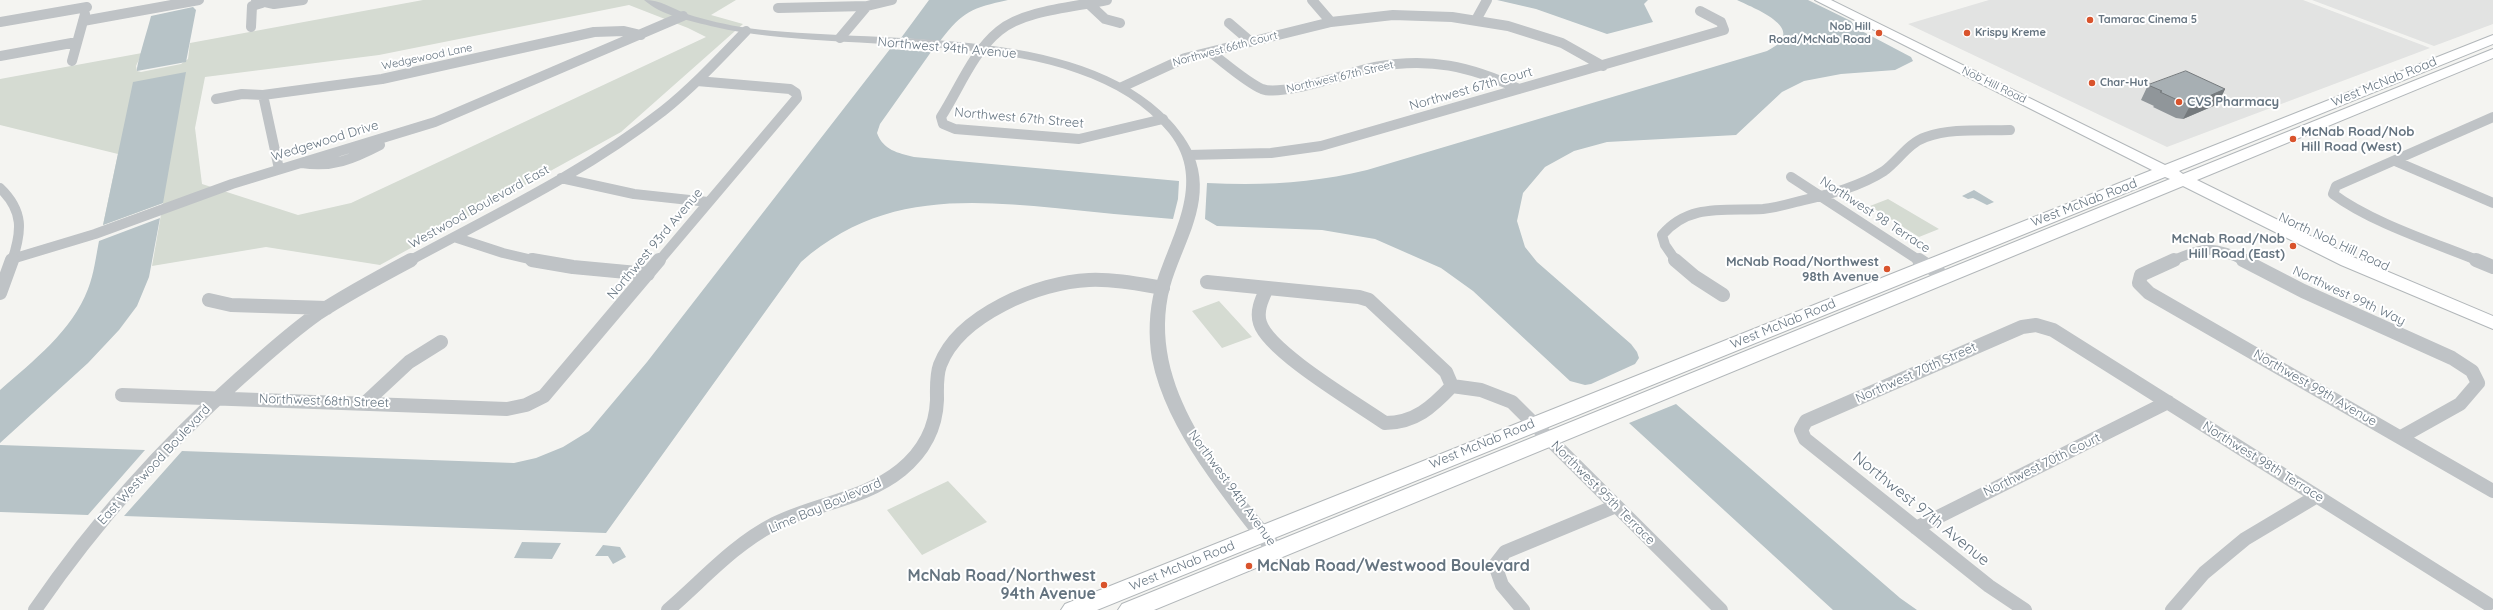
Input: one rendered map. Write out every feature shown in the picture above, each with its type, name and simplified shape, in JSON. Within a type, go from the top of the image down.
[{"type":"main road","name":"Nob Hill Road","points":[[1821,0],[2180,173]]},
{"type":"main road","name":"Nob Hill Road","points":[[1842,0],[2180,173]]},
{"type":"main road","name":"West McNab Road","points":[[1073,610],[1270,542],[1548,439],[1945,277],[2180,173],[2493,39]]},
{"type":"main road","name":"West McNab Road","points":[[1130,610],[1270,542],[1532,424],[1928,266],[2180,173],[2493,53]]},
{"type":"main road","name":"North Nob Hill Road","points":[[2180,173],[2360,255],[2493,312]]},
{"type":"main road","name":"North Nob Hill Road","points":[[2180,173],[2347,261],[2493,323]]},
{"type":"street","points":[[83,21],[199,0]]},
{"type":"street","points":[[252,27],[252,6],[259,2],[285,3],[303,0]]},
{"type":"street","name":"Northwest 94th Avenue","points":[[649,0],[683,16],[746,31],[985,49],[1072,67],[1122,87],[1144,101],[1163,119],[1188,155],[1193,178],[1192,200],[1163,288],[1158,326],[1160,359],[1170,395],[1194,439],[1270,542]]},
{"type":"street","points":[[778,8],[868,6],[892,0]]},
{"type":"street","points":[[985,49],[999,31],[1012,23],[1108,0]]},
{"type":"street","points":[[1312,0],[1331,22]]},
{"type":"street","points":[[1476,20],[1487,0]]},
{"type":"street","points":[[0,22],[88,4],[72,61]]},
{"type":"street","points":[[1089,4],[1105,19],[1120,23]]},
{"type":"street","points":[[840,38],[868,6]]},
{"type":"street","name":"Northwest 67th Court","points":[[1188,155],[1271,153],[1321,146],[1724,30],[1721,22],[1700,12]]},
{"type":"street","name":"Northwest 66th Court","points":[[1122,87],[1169,64],[1250,41],[1331,22],[1400,15],[1476,20],[1508,26],[1562,43],[1603,66]]},
{"type":"street","points":[[641,35],[683,16]]},
{"type":"street","points":[[1229,23],[1250,41]]},
{"type":"street","name":"Wedgewood Lane","points":[[216,98],[242,94],[263,95],[382,78],[594,32],[624,31],[641,35]]},
{"type":"street","name":"Westwood Boulevard East","points":[[217,398],[281,342],[327,308],[561,178],[662,112],[697,81],[746,31]]},
{"type":"street","name":"Wedgewood Drive","points":[[12,259],[63,245],[232,184],[301,163],[319,167],[338,166],[402,133],[434,122],[641,35]]},
{"type":"street","points":[[0,56],[77,42]]},
{"type":"street","name":"Northwest 67th Street","points":[[985,49],[941,118],[943,124],[955,129],[1079,139],[1163,119]]},
{"type":"street","name":"Northwest 67th Street","points":[[1210,52],[1263,89],[1274,91],[1286,90],[1393,63],[1421,61],[1468,67],[1502,79],[1519,89]]},
{"type":"street","name":"Northwest 93rd Avenue","points":[[526,405],[544,396],[797,98],[796,93],[790,89],[697,81]]},
{"type":"street","points":[[263,95],[279,170]]},
{"type":"street","points":[[2493,117],[2336,186],[2333,194],[2345,203],[2377,218],[2493,267]]},
{"type":"street","points":[[1723,295],[1678,262],[1664,247],[1662,235],[1668,224],[1684,215],[1706,211],[1754,211],[1779,207],[1818,195],[1878,174],[1893,164],[1903,151],[1925,137],[1957,131],[2010,130]]},
{"type":"street","points":[[2395,161],[2493,203]]},
{"type":"street","name":"Northwest 98 Terrace","points":[[1791,177],[1945,277]]},
{"type":"street","points":[[561,178],[609,192],[644,197],[708,202]]},
{"type":"street","points":[[0,188],[18,208],[21,223],[12,259],[0,293]]},
{"type":"street","points":[[454,237],[486,250],[528,261],[577,268],[648,274]]},
{"type":"street","name":"Northwest 99th Avenue","points":[[2212,248],[2196,250],[2141,275],[2139,283],[2150,293],[2493,491]]},
{"type":"street","name":"Northwest 99th Way","points":[[2212,248],[2231,254],[2303,291],[2452,358],[2472,371],[2478,383],[2460,404],[2401,437]]},
{"type":"street","name":"Lime Bay Boulevard","points":[[668,610],[746,542],[773,524],[866,491],[895,475],[915,458],[928,440],[935,423],[940,365],[954,344],[971,326],[997,308],[1026,294],[1053,286],[1079,281],[1106,281],[1163,288]]},
{"type":"street","points":[[1207,282],[1359,297],[1368,300],[1446,372],[1452,386],[1412,421],[1400,424],[1385,423],[1273,344],[1260,325],[1258,312],[1267,288]]},
{"type":"street","points":[[209,300],[231,305],[327,308]]},
{"type":"street","name":"Northwest 98th Terrace","points":[[2036,325],[2053,330],[2488,605]]},
{"type":"street","name":"Northwest 70th Street","points":[[1801,430],[1806,421],[2022,327],[2036,325]]},
{"type":"street","points":[[365,403],[409,362],[441,342]]},
{"type":"street","name":"Northwest 95th Terrace","points":[[1452,386],[1499,396],[1512,402],[1532,424],[1722,610]]},
{"type":"street","name":"Northwest 68th Street","points":[[122,395],[507,408],[526,405]]},
{"type":"street","name":"East Westwood Boulevard","points":[[35,610],[54,582],[108,513],[158,456],[217,398]]},
{"type":"street","name":"Northwest 70th Court","points":[[1916,528],[2168,402]]},
{"type":"street","name":"Northwest 97th Avenue","points":[[1801,430],[1805,439],[1916,528],[1989,586],[2026,610]]},
{"type":"street","points":[[2172,610],[2204,573],[2245,539],[2317,496]]},
{"type":"street","points":[[1523,610],[1502,585],[1495,565],[1505,552],[1616,506]]},
{"type":"shaded area","points":[[423,0],[736,0],[711,15],[743,24],[621,132],[380,265],[266,247],[152,266],[163,203],[103,225],[118,154],[0,125],[0,79],[142,53],[136,66],[137,71],[141,72],[181,64],[188,59],[190,43]],"holes":[[[629,5],[688,28],[706,37],[351,203],[298,215],[202,184],[195,128],[205,77],[379,55]]]},
{"type":"shaded area","points":[[929,0],[1008,0],[969,12],[955,23],[940,41],[901,38]]},
{"type":"shaded area","points":[[1497,0],[1648,0],[1644,4],[1653,22],[1607,34],[1536,9]]},
{"type":"shaded area","points":[[1737,0],[1808,0],[1851,21],[1856,28],[1911,57],[1913,61],[1895,70],[1841,74],[1804,81],[1782,92],[1736,135],[1607,142],[1574,151],[1545,167],[1523,193],[1517,221],[1525,247],[1537,262],[1631,344],[1637,352],[1639,358],[1635,364],[1591,384],[1585,385],[1570,381],[1473,291],[1441,268],[1375,239],[1322,230],[1217,226],[1205,219],[1207,183],[1268,184],[1307,181],[1367,170],[1767,51],[1779,43],[1783,36],[1782,28],[1776,21],[1757,9]]},
{"type":"shaded area","points":[[1989,0],[2303,0],[2430,48],[2167,147],[1908,24]]},
{"type":"shaded area","points":[[2312,0],[2493,0],[2493,24],[2434,46]]},
{"type":"shaded area","points":[[193,7],[196,10],[186,62],[137,71],[140,54],[151,16]]},
{"type":"shaded area","points":[[890,49],[931,52],[880,124],[877,133],[887,147],[902,154],[914,157],[1179,181],[1178,199],[1173,219],[1020,205],[953,203],[921,206],[890,213],[859,224],[830,240],[801,262],[606,533],[124,516],[182,451],[514,463],[536,458],[563,447],[589,431],[647,362]]},
{"type":"shaded area","points":[[186,72],[163,203],[103,225],[133,82]]},
{"type":"shaded area","points":[[1974,190],[1994,202],[1987,205],[1973,198],[1968,199],[1962,196]]},
{"type":"shaded area","points":[[1888,199],[1939,229],[1919,237],[1870,206]]},
{"type":"shaded area","points":[[160,218],[149,277],[137,306],[119,330],[88,363],[0,443],[0,390],[62,332],[72,318],[88,289],[99,241]]},
{"type":"shaded area","points":[[1219,301],[1252,337],[1222,348],[1192,311]]},
{"type":"shaded area","points":[[1676,404],[1900,598],[1917,610],[1833,610],[1629,423]]},
{"type":"shaded area","points":[[0,445],[145,450],[88,515],[0,512]]},
{"type":"shaded area","points":[[948,481],[987,522],[922,555],[887,510]]},
{"type":"shaded area","points":[[522,542],[561,543],[552,559],[514,558]]},
{"type":"shaded area","points":[[603,545],[620,547],[626,557],[613,564],[608,556],[595,556]]},
{"type":"building","points":[[2186,71],[2225,89],[2191,104],[2184,103],[2148,85]]},
{"type":"place","name":"Tamarac Cinema 5","points":[[2090,20]]},
{"type":"place","name":"Nob Hill Road/McNab Road","points":[[1879,33]]},
{"type":"place","name":"Krispy Kreme","points":[[1967,33]]},
{"type":"place","name":"Char-Hut","points":[[2092,83]]},
{"type":"place","name":"CVS Pharmacy","points":[[2179,102]]},
{"type":"place","name":"McNab Road/Nob Hill Road (West)","points":[[2293,139]]},
{"type":"place","name":"McNab Road/Nob Hill Road (East)","points":[[2293,246]]},
{"type":"place","name":"McNab Road/Northwest 98th Avenue","points":[[1887,269]]},
{"type":"place","name":"McNab Road/Westwood Boulevard","points":[[1249,566]]},
{"type":"place","name":"McNab Road/Northwest 94th Avenue","points":[[1104,585]]}]
